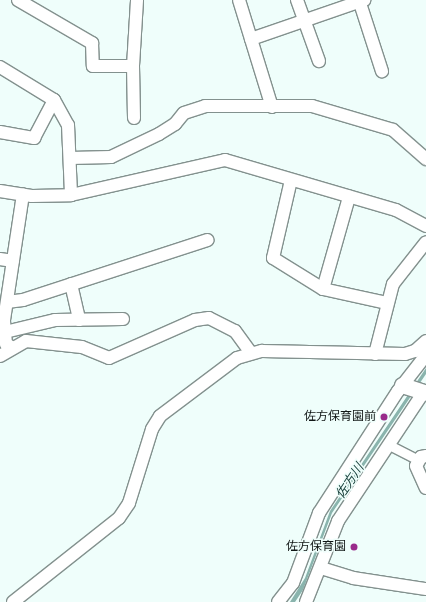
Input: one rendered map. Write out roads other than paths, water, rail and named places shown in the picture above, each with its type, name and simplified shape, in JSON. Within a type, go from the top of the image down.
[{"type":"street","points":[[18,0],[92,43],[93,66],[133,66]]},
{"type":"street","points":[[134,118],[133,66],[137,0]]},
{"type":"street","points":[[239,0],[272,107]]},
{"type":"street","points":[[298,0],[319,61]]},
{"type":"street","points":[[251,39],[304,18],[361,0],[382,70]]},
{"type":"street","points":[[0,67],[54,100],[68,126],[71,195]]},
{"type":"street","points":[[0,132],[34,138],[54,100]]},
{"type":"street","points":[[70,158],[111,157],[159,134],[175,124],[184,113],[205,106],[312,106],[393,130],[426,159]]},
{"type":"street","points":[[0,190],[23,194],[71,195],[225,160],[396,210],[426,226]]},
{"type":"street","points":[[292,180],[272,258],[323,289],[387,303]]},
{"type":"street","points":[[13,348],[6,344],[5,332],[7,302],[23,194]]},
{"type":"street","points":[[323,289],[349,197]]},
{"type":"street","points":[[7,302],[23,300],[208,240]]},
{"type":"street","points":[[375,354],[387,303],[394,284],[426,242]]},
{"type":"street","points":[[0,260],[13,261]]},
{"type":"street","points":[[71,284],[79,320]]},
{"type":"street","points":[[0,356],[26,341],[82,347],[109,358],[195,320],[208,318],[235,331],[250,352]]},
{"type":"street","points":[[5,332],[55,320],[123,319]]},
{"type":"street","points":[[13,602],[125,511],[160,416],[237,358],[250,352],[405,354],[415,351],[426,341]]},
{"type":"street","points":[[278,602],[293,583],[315,550],[338,521],[415,390],[426,355]]},
{"type":"street","points":[[306,602],[321,568],[315,550],[319,514],[415,390]]},
{"type":"street","points":[[393,447],[422,458],[416,466],[426,488]]},
{"type":"street","points":[[321,568],[353,578],[426,589]]},
{"type":"water","name":"佐方川","points":[[426,368],[426,374],[332,513],[303,590],[295,602],[290,602],[305,578],[330,511]]},
{"type":"place","name":"佐方保育園前","points":[[384,417]]},
{"type":"place","name":"佐方保育園","points":[[354,547]]}]
